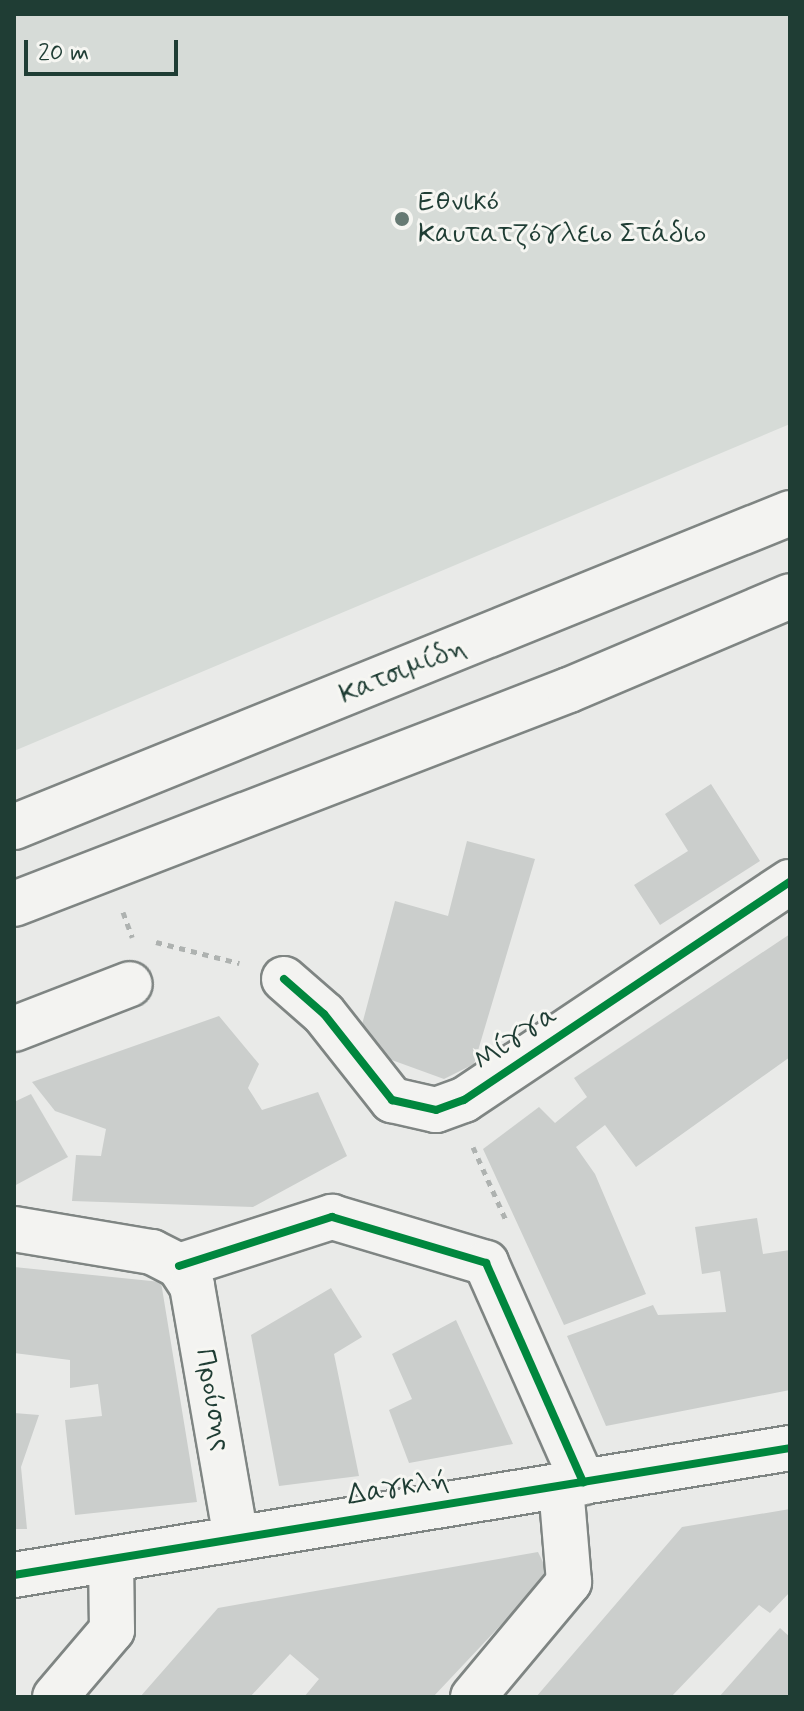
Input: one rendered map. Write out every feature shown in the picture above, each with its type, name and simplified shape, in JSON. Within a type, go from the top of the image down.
[{"type":"street","name":"Κατσιμίδη","points":[[14,827],[790,513]]},
{"type":"street","points":[[14,904],[569,690],[790,596]]},
{"type":"street","name":"Μίγγα","points":[[453,1106],[790,882]]},
{"type":"street","points":[[284,979],[324,1014],[392,1100],[414,1108],[453,1106]]},
{"type":"street","points":[[14,1029],[130,984]]},
{"type":"street","points":[[14,1229],[152,1252],[179,1266],[332,1217],[486,1263],[572,1484],[569,1582],[473,1697]]},
{"type":"street","name":"Προύσης","points":[[179,1266],[192,1286],[236,1538]]},
{"type":"street","name":"Δαγκλή","points":[[14,1575],[790,1448]]},
{"type":"street","points":[[55,1697],[112,1630],[111,1559]]},
{"type":"path","points":[[132,936],[284,979]]},
{"type":"path","points":[[453,1106],[508,1216]]},
{"type":"shaded area","name":"Εθνικό Καυτατζόγλειο Στάδιο","points":[[14,14],[790,14],[790,424],[14,751]]},
{"type":"building","points":[[711,784],[760,861],[660,925],[634,885],[688,851],[665,814]]},
{"type":"building","points":[[467,841],[535,859],[474,1064],[444,1079],[356,1047],[395,901],[448,916]]},
{"type":"building","points":[[790,934],[790,1057],[636,1167],[605,1125],[576,1147],[595,1174],[646,1294],[564,1325],[483,1149],[539,1107],[555,1123],[587,1097],[574,1078]]},
{"type":"building","points":[[219,1016],[259,1064],[248,1088],[262,1110],[318,1092],[347,1156],[253,1207],[72,1201],[76,1155],[101,1156],[106,1129],[55,1111],[32,1082]]},
{"type":"building","points":[[31,1094],[68,1157],[14,1186],[14,1102]]},
{"type":"building","points":[[757,1218],[763,1254],[790,1250],[790,1390],[606,1426],[567,1336],[653,1305],[658,1315],[726,1312],[720,1271],[702,1274],[695,1227]]},
{"type":"building","points":[[14,1267],[161,1282],[197,1502],[75,1515],[65,1420],[102,1416],[98,1384],[70,1388],[70,1360],[14,1353]]},
{"type":"building","points":[[331,1288],[362,1337],[334,1354],[359,1476],[279,1486],[251,1335]]},
{"type":"building","points":[[456,1320],[513,1444],[409,1463],[389,1410],[412,1399],[392,1354]]},
{"type":"building","points":[[14,1413],[39,1415],[21,1467],[27,1529],[14,1529]]},
{"type":"building","points":[[790,1509],[790,1592],[770,1613],[759,1605],[671,1697],[536,1697],[682,1527]]},
{"type":"building","points":[[538,1552],[549,1574],[433,1697],[304,1697],[319,1679],[290,1654],[250,1697],[140,1697],[218,1608]]},
{"type":"building","points":[[780,1628],[790,1637],[790,1697],[719,1697]]},
{"type":"cycle path","points":[[284,979],[324,1014],[392,1100],[436,1110],[464,1100],[790,882]]},
{"type":"cycle path","points":[[179,1266],[332,1217],[486,1263],[583,1482]]},
{"type":"cycle path","points":[[14,1575],[790,1448]]},
{"type":"place","name":"Εθνικό Καυτατζόγλειο Στάδιο","points":[[402,219]]}]
